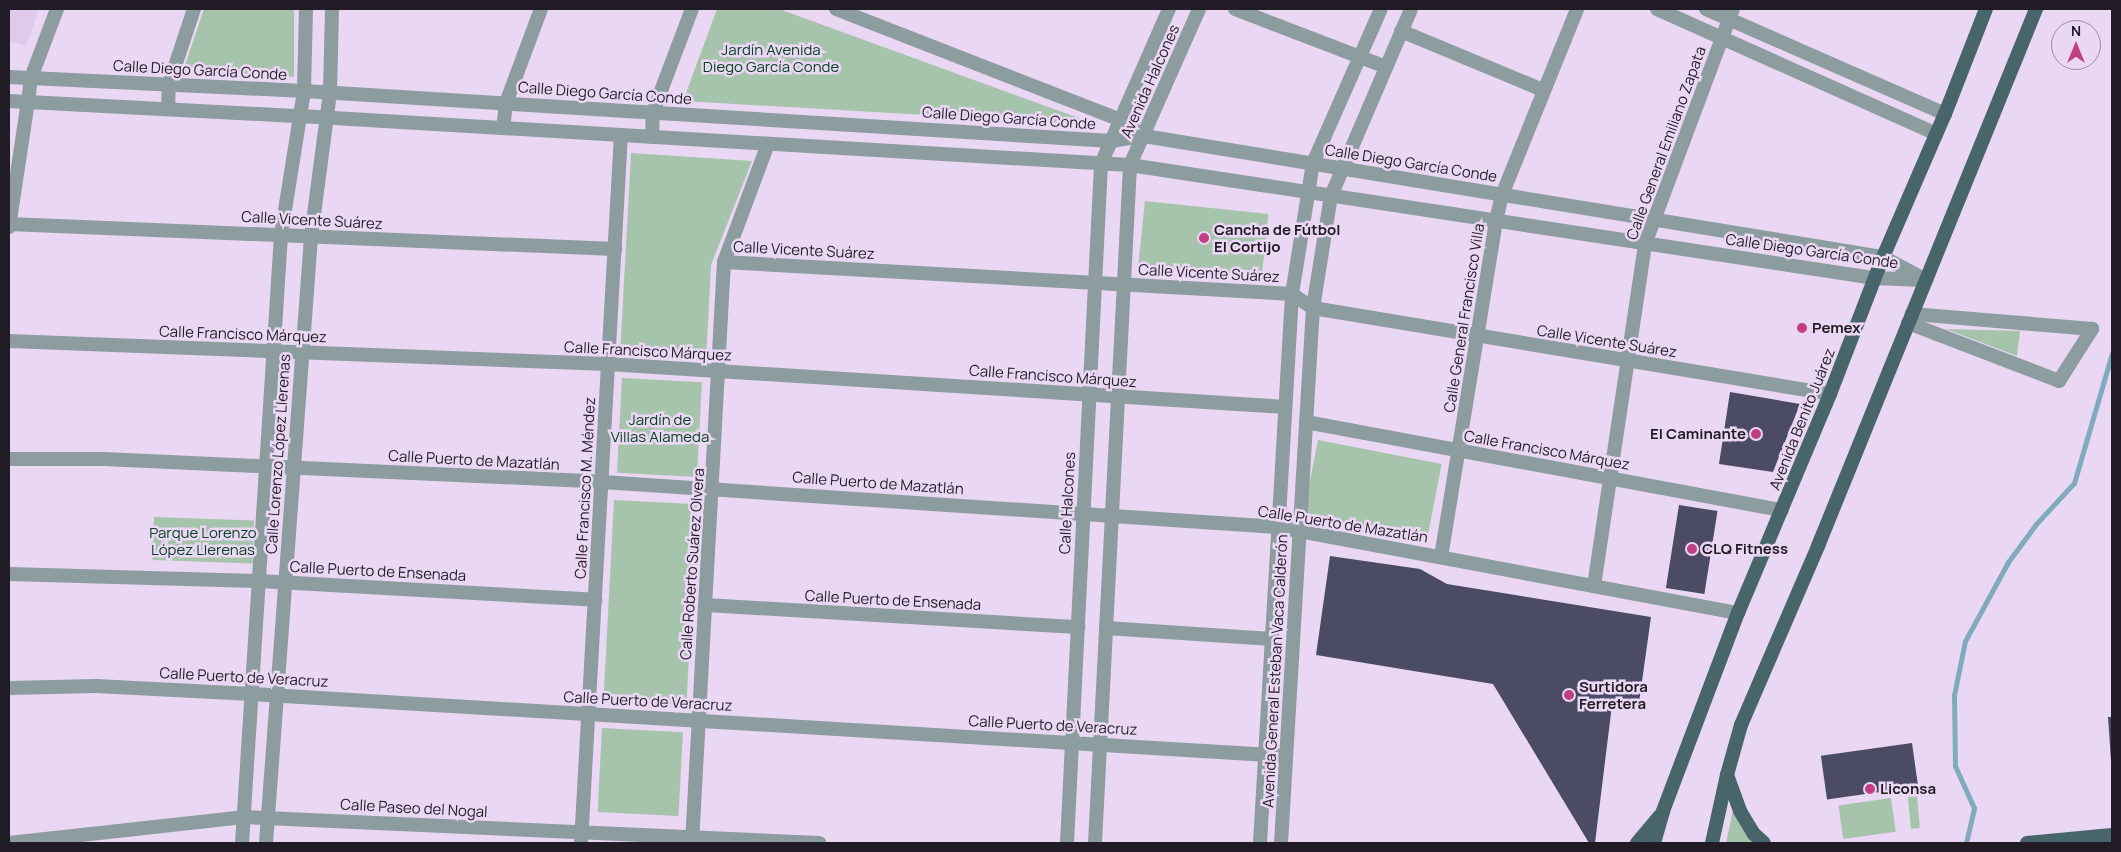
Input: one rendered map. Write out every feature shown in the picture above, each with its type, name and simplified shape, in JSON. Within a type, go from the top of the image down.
[{"type":"main road","name":"Avenida Benito Juárez","points":[[1654,843],[1663,811],[1738,613],[1830,394],[1874,278],[1945,114],[1986,9]]},
{"type":"main road","points":[[1712,843],[1727,775],[1741,725],[1818,546],[2036,9]]},
{"type":"main road","points":[[1727,775],[1740,811],[1754,834],[1764,843]]},
{"type":"main road","points":[[1637,843],[1663,811]]},
{"type":"main road","points":[[2028,843],[2112,835]]},
{"type":"street","points":[[9,225],[31,78],[57,9]]},
{"type":"street","points":[[168,109],[169,84],[194,9]]},
{"type":"street","name":"Calle Lorenzo López Llerenas","points":[[242,843],[281,235],[304,91],[306,9]]},
{"type":"street","name":"Calle Lorenzo López Llerenas","points":[[266,843],[311,237],[330,92],[332,9]]},
{"type":"street","points":[[652,137],[653,112],[692,9]]},
{"type":"street","points":[[836,9],[1120,120],[1144,136]]},
{"type":"street","name":"Avenida Halcones","points":[[1101,164],[1170,9]]},
{"type":"street","name":"Avenida Halcones","points":[[1130,165],[1200,9]]},
{"type":"street","points":[[1235,9],[1386,67]]},
{"type":"street","name":"Avenida General Esteban Vaca Calderón","points":[[1260,843],[1292,294],[1313,164],[1381,9]]},
{"type":"street","name":"Avenida General Esteban Vaca Calderón","points":[[1281,843],[1313,308],[1331,196],[1411,9]]},
{"type":"street","name":"Calle General Francisco Villa","points":[[1442,557],[1496,221],[1502,194],[1576,9]]},
{"type":"street","points":[[1657,9],[1936,134]]},
{"type":"street","points":[[1706,9],[1731,14],[1945,114]]},
{"type":"street","points":[[503,128],[506,103],[538,10]]},
{"type":"street","name":"Calle General Emiliano Zapata","points":[[1594,586],[1645,244],[1731,14]]},
{"type":"street","points":[[1401,31],[1544,90]]},
{"type":"street","name":"Calle Diego García Conde","points":[[9,77],[330,92],[1111,141],[1144,136],[1883,257],[1926,280]]},
{"type":"street","name":"Calle Diego García Conde","points":[[9,101],[326,117],[1130,165],[1874,278],[1926,280]]},
{"type":"street","name":"Calle Francisco M. Méndez","points":[[582,838],[621,135]]},
{"type":"street","name":"Calle Roberto Suárez Olvera","points":[[693,840],[724,262],[768,144]]},
{"type":"street","name":"Calle Halcones","points":[[1067,843],[1101,164]]},
{"type":"street","points":[[1095,843],[1130,165]]},
{"type":"street","name":"Calle Vicente Suárez","points":[[9,225],[615,249]]},
{"type":"street","name":"Calle Vicente Suárez","points":[[724,262],[1292,294],[1313,308],[1830,394]]},
{"type":"street","points":[[1910,319],[2092,329],[2059,381],[1910,319]]},
{"type":"street","name":"Calle Francisco Márquez","points":[[9,341],[608,364],[1285,407]]},
{"type":"street","name":"Calle Francisco Márquez","points":[[1306,422],[1782,510]]},
{"type":"street","name":"Calle Puerto de Mazatlán","points":[[9,459],[104,459],[602,482],[1278,527],[1738,613]]},
{"type":"street","name":"Calle Puerto de Ensenada","points":[[9,574],[259,581],[595,600]]},
{"type":"street","points":[[1274,595],[1296,597]]},
{"type":"street","name":"Calle Puerto de Ensenada","points":[[706,605],[1078,627]]},
{"type":"street","points":[[1106,628],[1272,639]]},
{"type":"street","name":"Calle Puerto de Veracruz","points":[[9,688],[96,686],[277,695],[1286,756]]},
{"type":"street","name":"Calle Paseo del Nogal","points":[[9,843],[88,839],[244,817],[582,838],[819,843]]},
{"type":"shaded area","points":[[9,9],[39,9],[26,46],[9,41]]},
{"type":"green space","points":[[204,9],[294,9],[294,77],[183,71]]},
{"type":"green space","name":"Jardín Avenida Diego García Conde","points":[[717,9],[779,9],[1098,125],[683,101]]},
{"type":"green space","points":[[631,153],[752,161],[711,265],[706,361],[620,356]]},
{"type":"green space","name":"Cancha de Fútbol El Cortijo","points":[[1145,201],[1268,214],[1262,277],[1138,264]]},
{"type":"green space","points":[[1946,329],[2020,331],[2017,356]]},
{"type":"green space","name":"Jardín de Villas Alameda","points":[[622,378],[702,382],[697,477],[617,473]]},
{"type":"green space","points":[[1318,440],[1442,464],[1427,540],[1303,516]]},
{"type":"green space","points":[[614,500],[697,504],[686,705],[603,701]]},
{"type":"green space","name":"Parque Lorenzo López Llerenas","points":[[154,517],[254,520],[252,563],[152,560]]},
{"type":"green space","points":[[602,728],[683,732],[678,816],[598,812]]},
{"type":"green space","points":[[1917,796],[1920,828],[1911,829],[1908,797]]},
{"type":"green space","points":[[1891,798],[1896,832],[1843,839],[1839,805]]},
{"type":"green space","points":[[1733,810],[1745,833],[1755,843],[1726,843]]},
{"type":"building","name":"El Caminante","points":[[1730,392],[1800,404],[1773,472],[1719,464]]},
{"type":"building","name":"CLQ Fitness","points":[[1679,505],[1718,511],[1704,594],[1666,588]]},
{"type":"building","name":"Surtidora Ferretera","points":[[1330,556],[1420,569],[1447,584],[1651,617],[1638,710],[1612,705],[1595,843],[1589,843],[1493,684],[1316,655]]},
{"type":"building","points":[[2108,717],[2112,717],[2112,761],[2111,761]]},
{"type":"building","points":[[1912,743],[1918,787],[1827,799],[1821,756]]},
{"type":"waterway","points":[[1966,843],[1974,808],[1955,766],[1954,695],[1965,641],[2008,562],[2036,524],[2074,483],[2112,353]]},
{"type":"place","name":"Cancha de Fútbol El Cortijo","points":[[1204,238]]},
{"type":"place","name":"Pemex","points":[[1802,328]]},
{"type":"place","name":"El Caminante","points":[[1756,434]]},
{"type":"place","name":"CLQ Fitness","points":[[1692,549]]},
{"type":"place","name":"Surtidora Ferretera","points":[[1569,695]]},
{"type":"place","name":"Liconsa","points":[[1870,789]]}]
